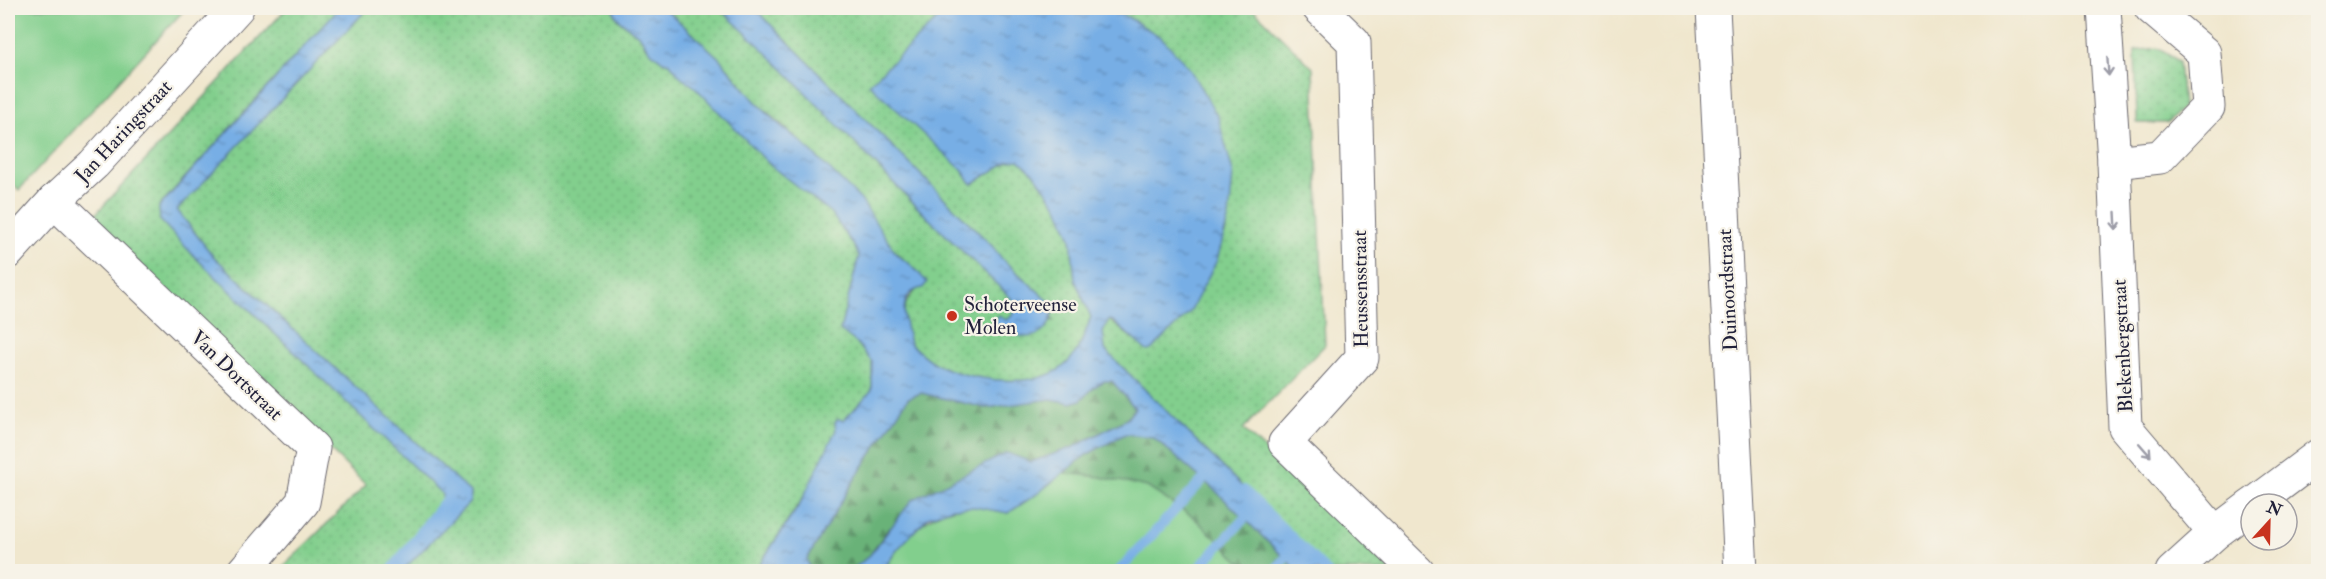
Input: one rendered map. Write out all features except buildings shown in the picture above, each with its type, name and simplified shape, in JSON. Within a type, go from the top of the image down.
[{"type":"street","name":"Jan Haringstraat","points":[[8,252],[54,201],[94,164],[237,8]]},
{"type":"street","name":"Heussensstraat","points":[[1319,8],[1354,42],[1362,358],[1285,443],[1418,572]]},
{"type":"street","name":"Duinoordstraat","points":[[1713,8],[1741,572]]},
{"type":"street","points":[[2104,8],[2128,8]]},
{"type":"street","name":"Blekenbergstraat","points":[[2104,8],[2114,162],[2125,427],[2216,533]]},
{"type":"street","points":[[2114,162],[2160,157],[2208,107],[2204,53],[2151,8]]},
{"type":"street","name":"Van Dortstraat","points":[[54,201],[313,448],[303,502],[243,572]]},
{"type":"street","points":[[2270,492],[2319,456]]},
{"type":"street","points":[[2172,572],[2239,515]]},
{"type":"green space","points":[[8,8],[186,8],[19,190],[8,179]]},
{"type":"green space","points":[[287,8],[339,8],[159,206],[160,220],[195,257],[442,494],[444,505],[419,538],[385,571],[279,571],[366,485],[92,218]]},
{"type":"green space","points":[[368,8],[613,8],[617,19],[641,37],[645,46],[663,61],[670,63],[679,75],[696,88],[771,166],[832,213],[859,256],[840,330],[857,343],[872,362],[872,390],[843,421],[838,419],[835,423],[836,430],[810,487],[755,571],[402,571],[470,502],[471,493],[213,256],[177,210]]},
{"type":"green space","points":[[664,8],[719,8],[764,50],[925,215],[1011,298],[1016,306],[1014,313],[1007,320],[995,320],[1050,323],[1051,319],[1055,321],[1051,318],[1053,313],[1051,303],[1002,259],[992,246],[754,8],[971,8],[940,17],[962,170],[972,184],[1008,161],[1019,160],[1033,172],[1058,207],[1071,238],[1075,280],[1091,317],[1082,341],[1068,362],[1056,371],[1040,377],[1023,380],[984,378],[949,370],[933,362],[910,344],[904,315],[907,302],[917,289],[911,265],[886,241],[876,223],[801,142],[755,101],[719,58]]},
{"type":"green space","points":[[1107,8],[1252,8],[1313,68],[1325,345],[1243,429],[1392,571],[1327,571],[1105,350],[1103,332],[1109,320],[1147,350],[1225,234],[1233,173],[1161,37],[1114,9]]},
{"type":"green space","points":[[2157,48],[2179,61],[2183,107],[2167,123],[2137,123],[2135,51]]},
{"type":"green space","points":[[1104,381],[1112,381],[1135,408],[1127,419],[1074,447],[1031,462],[888,529],[870,555],[851,571],[810,571],[807,559],[856,477],[908,398],[921,393],[986,408],[1051,399],[1071,403],[1081,400]]},
{"type":"green space","points":[[1126,433],[1153,437],[1217,492],[1298,571],[1250,571],[1193,517],[1147,487],[1100,477],[1063,473],[1086,455]]},
{"type":"green space","points":[[1063,473],[1100,477],[1147,487],[1193,517],[1250,571],[883,572],[910,535],[932,517],[960,507],[987,508],[1008,513]]},
{"type":"water","points":[[339,8],[368,8],[177,210],[213,256],[471,493],[470,502],[402,571],[385,571],[419,538],[444,505],[442,494],[195,257],[160,220],[159,207]]},
{"type":"water","points":[[613,8],[664,8],[719,58],[775,121],[801,142],[861,200],[897,255],[911,265],[927,282],[923,288],[908,296],[905,303],[904,311],[910,344],[933,362],[949,370],[966,375],[1004,380],[1023,380],[1056,371],[1076,352],[1091,317],[1075,280],[1071,238],[1058,207],[1033,172],[1019,160],[1008,161],[972,184],[962,170],[869,84],[940,17],[971,8],[1114,9],[1161,37],[1189,68],[1218,117],[1233,173],[1229,216],[1217,260],[1190,312],[1151,350],[1147,351],[1109,320],[1103,332],[1105,350],[1327,571],[1298,571],[1217,492],[1153,437],[1125,434],[1086,455],[1037,494],[1008,513],[975,507],[952,508],[928,517],[894,553],[883,571],[851,571],[870,555],[912,500],[1007,453],[1031,462],[1074,447],[1127,419],[1135,408],[1112,381],[1104,381],[1081,400],[1071,403],[1051,399],[986,408],[921,393],[908,398],[856,477],[807,559],[810,571],[755,571],[800,504],[836,430],[837,419],[844,420],[872,390],[872,362],[857,343],[840,330],[859,256],[831,213],[771,166],[696,88],[679,75],[670,63],[663,61],[649,50],[641,37],[617,18]]},
{"type":"water","points":[[719,8],[754,8],[992,246],[1002,259],[1051,303],[1052,315],[1047,327],[1041,333],[1028,337],[1015,334],[994,324],[998,316],[1007,320],[1014,313],[1016,306],[1011,298],[925,215],[764,50]]},
{"type":"waterway","points":[[1118,572],[1211,471]]},
{"type":"waterway","points":[[1244,490],[1327,572]]},
{"type":"waterway","points":[[390,572],[452,492]]},
{"type":"waterway","points":[[1195,572],[1254,508]]},
{"type":"waterway","points":[[1273,572],[1293,550]]},
{"type":"place","name":"Schoterveense Molen","points":[[952,316]]}]
